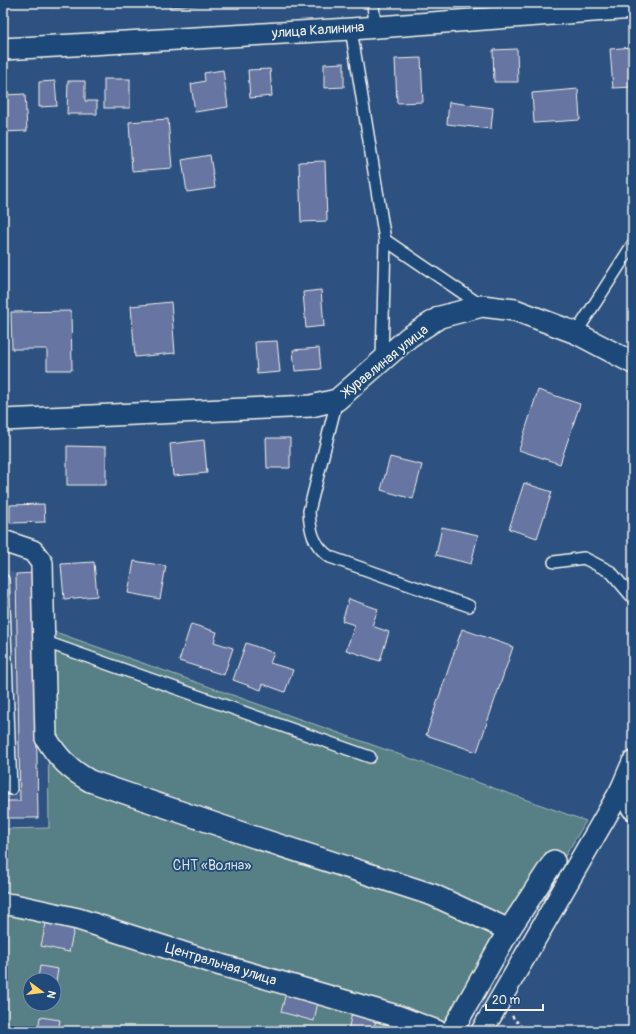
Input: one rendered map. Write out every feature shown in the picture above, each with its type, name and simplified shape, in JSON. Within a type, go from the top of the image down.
[{"type":"street","name":"улица Калинина","points":[[3,50],[352,29],[375,26],[633,8]]},
{"type":"street","name":"Журавлиная улица","points":[[3,420],[311,406],[337,400],[409,337],[440,317],[482,306],[515,310],[576,333],[633,363]]},
{"type":"street","points":[[3,541],[33,551],[42,564],[46,738],[56,754],[74,771],[90,781],[433,895],[509,930]]},
{"type":"street","points":[[482,1031],[621,790],[633,762]]},
{"type":"street","points":[[621,790],[633,808]]},
{"type":"street","points":[[452,1031],[509,930],[554,861]]},
{"type":"street","name":"Центральная улица","points":[[3,904],[14,904],[78,919],[221,965],[396,1016],[437,1031]]},
{"type":"lane","points":[[372,3],[375,26]]},
{"type":"lane","points":[[352,29],[385,240],[382,360]]},
{"type":"lane","points":[[385,240],[482,306]]},
{"type":"lane","points":[[576,333],[633,244]]},
{"type":"lane","points":[[337,400],[309,511],[310,528],[320,550],[330,558],[469,606]]},
{"type":"lane","points":[[554,562],[584,558],[611,572],[633,598]]},
{"type":"lane","points":[[3,580],[11,789]]},
{"type":"lane","points":[[43,641],[370,757]]},
{"type":"shaded area","points":[[3,567],[16,574],[34,573],[38,818],[3,818]]},
{"type":"green space","name":"СНТ «Волна»","points":[[47,629],[586,821],[461,1031],[3,1031],[3,829],[49,828]]},
{"type":"building","points":[[51,3],[88,3],[88,5],[51,7]]},
{"type":"building","points":[[169,3],[197,3],[198,5],[169,7]]},
{"type":"building","points":[[316,3],[316,4],[284,4]]},
{"type":"building","points":[[633,47],[633,87],[613,88],[610,49]]},
{"type":"building","points":[[517,49],[518,82],[494,82],[493,50]]},
{"type":"building","points":[[421,58],[423,102],[397,103],[395,59]]},
{"type":"building","points":[[344,63],[344,87],[324,88],[324,64]]},
{"type":"building","points":[[270,69],[272,96],[250,98],[248,70]]},
{"type":"building","points":[[223,70],[228,107],[195,112],[191,84],[205,81],[204,73]]},
{"type":"building","points":[[104,79],[130,79],[130,108],[104,108]]},
{"type":"building","points":[[55,81],[57,106],[39,107],[39,82]]},
{"type":"building","points":[[68,81],[85,81],[85,101],[97,101],[97,114],[67,114]]},
{"type":"building","points":[[578,89],[580,120],[534,123],[532,93]]},
{"type":"building","points":[[25,94],[27,131],[3,132],[3,95]]},
{"type":"building","points":[[449,102],[493,108],[491,129],[447,124]]},
{"type":"building","points":[[168,119],[172,168],[132,171],[129,122]]},
{"type":"building","points":[[210,155],[215,188],[187,192],[182,160]]},
{"type":"building","points":[[325,161],[327,221],[301,222],[299,162]]},
{"type":"building","points":[[321,290],[324,326],[306,328],[303,292]]},
{"type":"building","points":[[171,302],[175,353],[135,357],[131,306]]},
{"type":"building","points":[[71,311],[72,370],[47,370],[47,349],[12,349],[11,312]]},
{"type":"building","points":[[277,341],[280,372],[257,374],[255,342]]},
{"type":"building","points":[[319,348],[321,369],[295,371],[293,350]]},
{"type":"building","points":[[538,390],[580,404],[560,464],[519,450]]},
{"type":"building","points":[[266,438],[290,438],[290,468],[267,468]]},
{"type":"building","points":[[204,440],[207,473],[173,476],[170,444]]},
{"type":"building","points":[[67,446],[106,447],[106,485],[67,485]]},
{"type":"building","points":[[390,457],[422,465],[413,499],[381,490]]},
{"type":"building","points":[[524,483],[552,492],[537,538],[509,529]]},
{"type":"building","points":[[44,504],[45,522],[10,523],[10,505]]},
{"type":"building","points":[[442,527],[478,535],[471,564],[436,555]]},
{"type":"building","points":[[134,561],[166,566],[160,599],[128,593]]},
{"type":"building","points":[[94,562],[97,596],[64,599],[61,564]]},
{"type":"building","points":[[34,573],[38,818],[3,818],[3,801],[20,801],[16,574]]},
{"type":"building","points":[[349,599],[378,609],[372,626],[389,632],[380,661],[346,650],[355,625],[342,621]]},
{"type":"building","points":[[191,624],[217,632],[214,642],[233,648],[224,675],[179,661]]},
{"type":"building","points":[[462,629],[513,647],[477,752],[426,735]]},
{"type":"building","points":[[246,643],[274,653],[270,663],[293,670],[285,692],[263,684],[261,690],[233,680]]},
{"type":"building","points":[[46,923],[74,929],[69,952],[41,946]]},
{"type":"building","points":[[40,966],[58,969],[58,972],[39,972]]},
{"type":"building","points":[[286,993],[318,1002],[314,1021],[281,1012]]},
{"type":"building","points":[[352,1013],[376,1020],[373,1031],[348,1031]]},
{"type":"building","points":[[40,1017],[60,1020],[58,1031],[38,1031]]},
{"type":"building","points":[[300,1027],[316,1031],[299,1031]]}]
